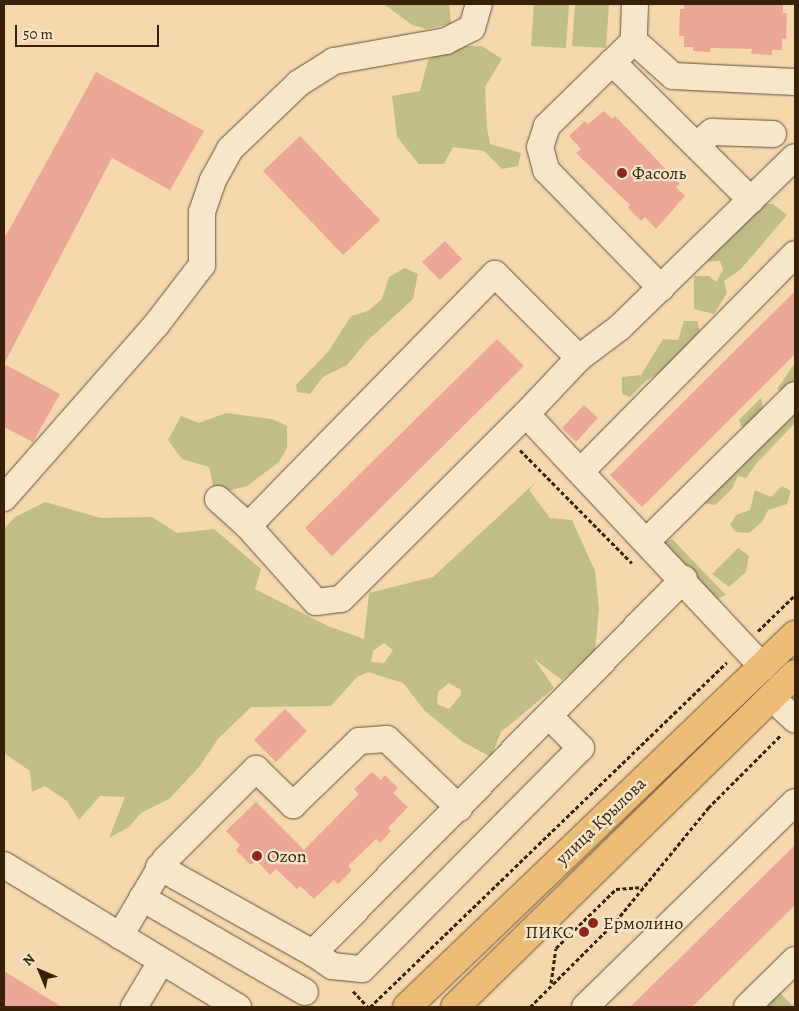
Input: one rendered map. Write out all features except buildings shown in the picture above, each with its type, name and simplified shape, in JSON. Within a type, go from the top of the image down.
[{"type":"main road","name":"улица Крылова","points":[[407,1007],[795,635]]},
{"type":"main road","name":"улица Крылова","points":[[455,1007],[787,686]]},
{"type":"street","points":[[4,498],[156,325],[202,265],[202,212],[213,180],[230,149],[300,83],[334,61],[446,41],[472,28],[479,4]]},
{"type":"street","points":[[635,4],[634,41],[547,126],[540,147],[546,170],[661,288]]},
{"type":"street","points":[[634,41],[673,76],[795,82]]},
{"type":"street","points":[[612,62],[751,200]]},
{"type":"street","points":[[696,145],[712,132],[773,134]]},
{"type":"street","points":[[218,499],[248,526],[316,602],[341,598],[526,414],[579,358],[619,328],[795,157]]},
{"type":"street","points":[[582,470],[795,254]]},
{"type":"street","points":[[248,526],[495,274],[579,358]]},
{"type":"street","points":[[647,541],[795,395]]},
{"type":"street","points":[[526,414],[582,470],[763,667]]},
{"type":"street","points":[[313,954],[684,579]]},
{"type":"street","points":[[787,686],[788,726]]},
{"type":"street","points":[[159,867],[332,966],[362,969],[581,748],[550,716]]},
{"type":"street","points":[[120,936],[159,867],[256,769],[293,805],[359,741],[387,739],[459,808]]},
{"type":"street","points":[[585,1007],[795,802]]},
{"type":"street","points":[[4,865],[238,1007]]},
{"type":"street","points":[[142,898],[305,992]]},
{"type":"street","points":[[748,1007],[795,960]]},
{"type":"street","points":[[144,1004],[161,962]]},
{"type":"path","points":[[505,435],[638,569]]},
{"type":"path","points":[[370,1007],[795,595]]},
{"type":"path","points":[[530,1007],[551,983],[616,921],[708,808],[788,726]]},
{"type":"path","points":[[551,983],[556,948],[616,889],[643,887]]},
{"type":"shaded area","points":[[384,4],[449,4],[451,24],[426,29],[412,25]]},
{"type":"shaded area","points":[[534,4],[569,4],[566,48],[531,46]]},
{"type":"shaded area","points":[[575,4],[609,4],[606,48],[572,46]]},
{"type":"shaded area","points":[[456,46],[482,46],[502,59],[485,87],[487,128],[490,144],[521,153],[518,166],[502,169],[484,151],[453,147],[444,164],[419,164],[397,137],[392,96],[420,91],[428,60]]},
{"type":"shaded area","points":[[763,204],[773,204],[787,215],[741,269],[724,281],[727,293],[714,314],[694,309],[694,276],[709,276],[716,282],[723,270],[720,261],[704,262]]},
{"type":"shaded area","points":[[405,268],[418,274],[413,299],[366,342],[347,365],[323,377],[310,394],[297,392],[296,385],[328,352],[351,316],[368,311],[382,299],[389,277]]},
{"type":"shaded area","points":[[684,321],[697,321],[701,335],[667,368],[646,381],[630,397],[622,394],[622,377],[641,375],[663,339],[678,340]]},
{"type":"shaded area","points":[[795,363],[795,383],[785,393],[777,389]]},
{"type":"shaded area","points":[[761,398],[763,407],[759,419],[742,427],[739,420]]},
{"type":"shaded area","points":[[226,413],[272,419],[287,426],[287,448],[279,462],[247,486],[215,494],[209,467],[182,459],[168,440],[181,416],[199,423]]},
{"type":"shaded area","points":[[795,413],[795,423],[756,464],[746,478],[738,476],[732,489],[715,505],[704,503]]},
{"type":"shaded area","points":[[538,480],[529,490],[550,518],[572,520],[595,571],[599,608],[595,652],[562,680],[534,659],[554,688],[501,732],[491,757],[463,742],[425,711],[403,683],[368,672],[357,677],[331,706],[251,707],[218,739],[199,767],[169,799],[141,813],[129,827],[109,838],[125,797],[100,796],[79,820],[67,801],[45,786],[32,792],[30,771],[4,753],[4,529],[15,517],[45,502],[101,518],[152,517],[177,533],[214,529],[261,569],[255,589],[328,626],[364,639],[369,593],[433,577]],"holes":[[[384,643],[393,650],[384,663],[371,662],[373,651]],[[449,683],[461,690],[461,695],[449,709],[437,704],[438,692]]]},
{"type":"shaded area","points":[[782,486],[791,491],[787,504],[768,510],[762,522],[749,533],[736,532],[730,525],[736,515],[750,510],[755,490],[771,497]]},
{"type":"shaded area","points":[[672,539],[726,595],[716,599],[663,543]]},
{"type":"shaded area","points":[[738,548],[749,556],[746,572],[729,587],[712,574]]},
{"type":"shaded area","points":[[778,991],[794,1007],[762,1007]]},
{"type":"place","name":"Фасоль","points":[[622,173]]},
{"type":"place","name":"Ozon","points":[[257,856]]},
{"type":"place","name":"Ермолино","points":[[593,923]]},
{"type":"place","name":"ПИКС","points":[[584,932]]}]
